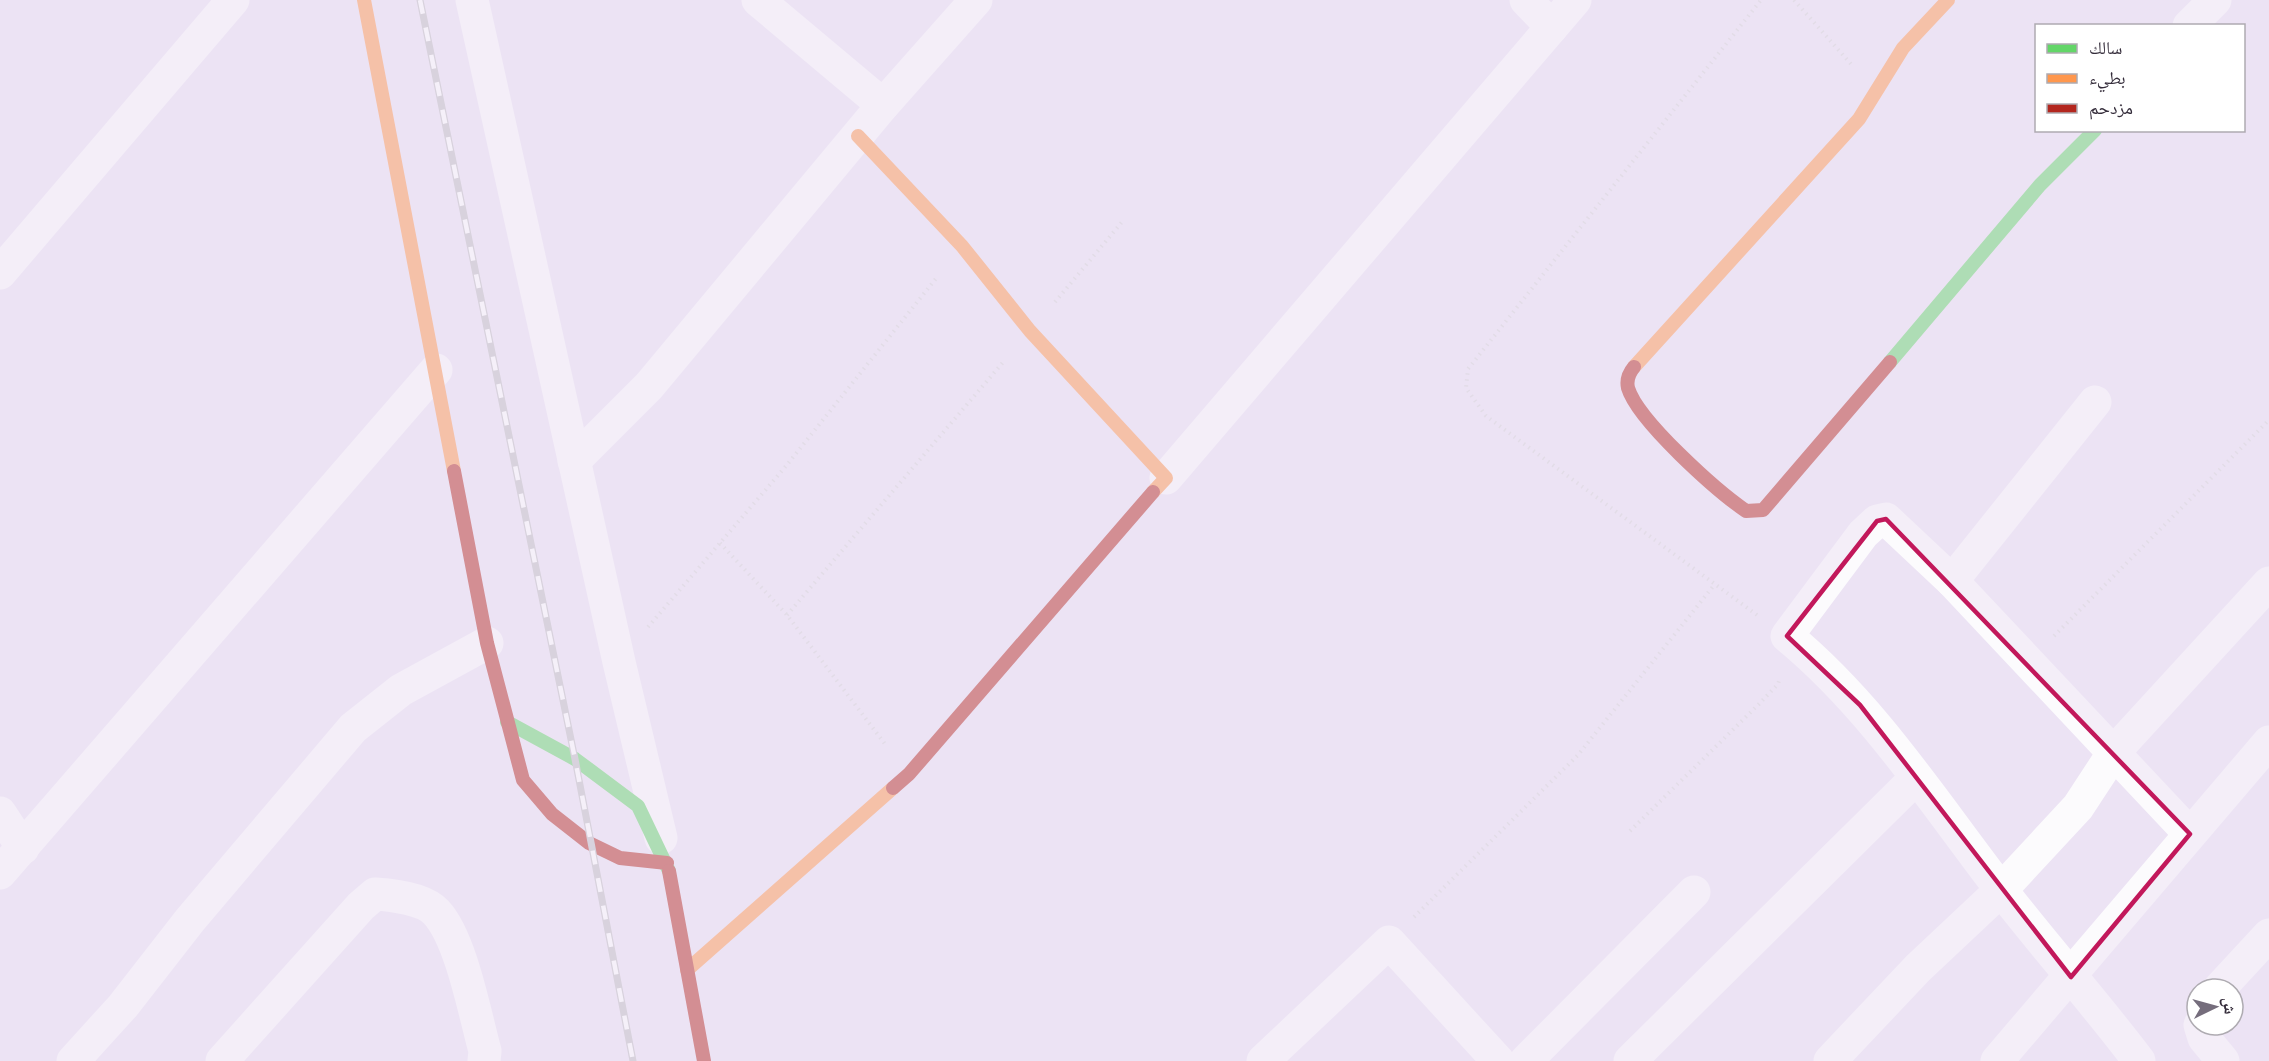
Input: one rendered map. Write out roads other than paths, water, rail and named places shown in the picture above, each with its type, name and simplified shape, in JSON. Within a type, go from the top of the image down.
[{"type":"street","points":[[0,273],[233,0]]},
{"type":"street","points":[[364,0],[488,643],[523,780],[552,814],[589,843],[620,858],[667,863]]},
{"type":"street","points":[[472,0],[619,662],[667,863],[704,1061]]},
{"type":"street","points":[[758,0],[883,105]]},
{"type":"street","points":[[574,461],[649,386],[883,105],[976,0]]},
{"type":"street","points":[[1526,0],[1552,27]]},
{"type":"street","points":[[687,970],[909,774],[1575,0]]},
{"type":"street","points":[[1948,0],[1903,48],[1859,119],[1629,373],[1627,386],[1632,398],[1652,425],[1746,511],[1763,510],[2040,185],[2093,132]]},
{"type":"street","points":[[2191,24],[2215,0]]},
{"type":"street","points":[[858,136],[962,246],[1030,331],[1166,478]]},
{"type":"street","points":[[0,873],[436,370]]},
{"type":"street","points":[[1953,581],[2095,402]]},
{"type":"street","points":[[2136,1060],[2072,976],[2001,890],[1860,705],[1812,657],[1787,636],[1863,534],[1877,521],[1886,519],[1953,581],[2190,834]]},
{"type":"street","points":[[1830,1061],[1918,968],[2001,890],[2078,807],[2114,752],[2269,583]]},
{"type":"street","points":[[73,1061],[123,1006],[190,920],[353,728],[401,690],[488,643]]},
{"type":"street","points":[[507,722],[575,759],[608,781],[638,806],[667,863]]},
{"type":"street","points":[[1997,1061],[2072,976],[2269,742]]},
{"type":"street","points":[[1630,1061],[1916,778]]},
{"type":"street","points":[[0,813],[23,848]]},
{"type":"street","points":[[1526,1061],[1694,892]]},
{"type":"street","points":[[222,1061],[361,906],[375,894],[403,896],[436,911],[459,952],[485,1051],[484,1061]]},
{"type":"street","points":[[2230,977],[2269,936]]},
{"type":"street","points":[[1263,1061],[1389,942],[1498,1061]]},
{"type":"street","points":[[2204,1037],[2223,1061]]},
{"type":"railway","points":[[420,0],[575,759],[633,1061]]}]
